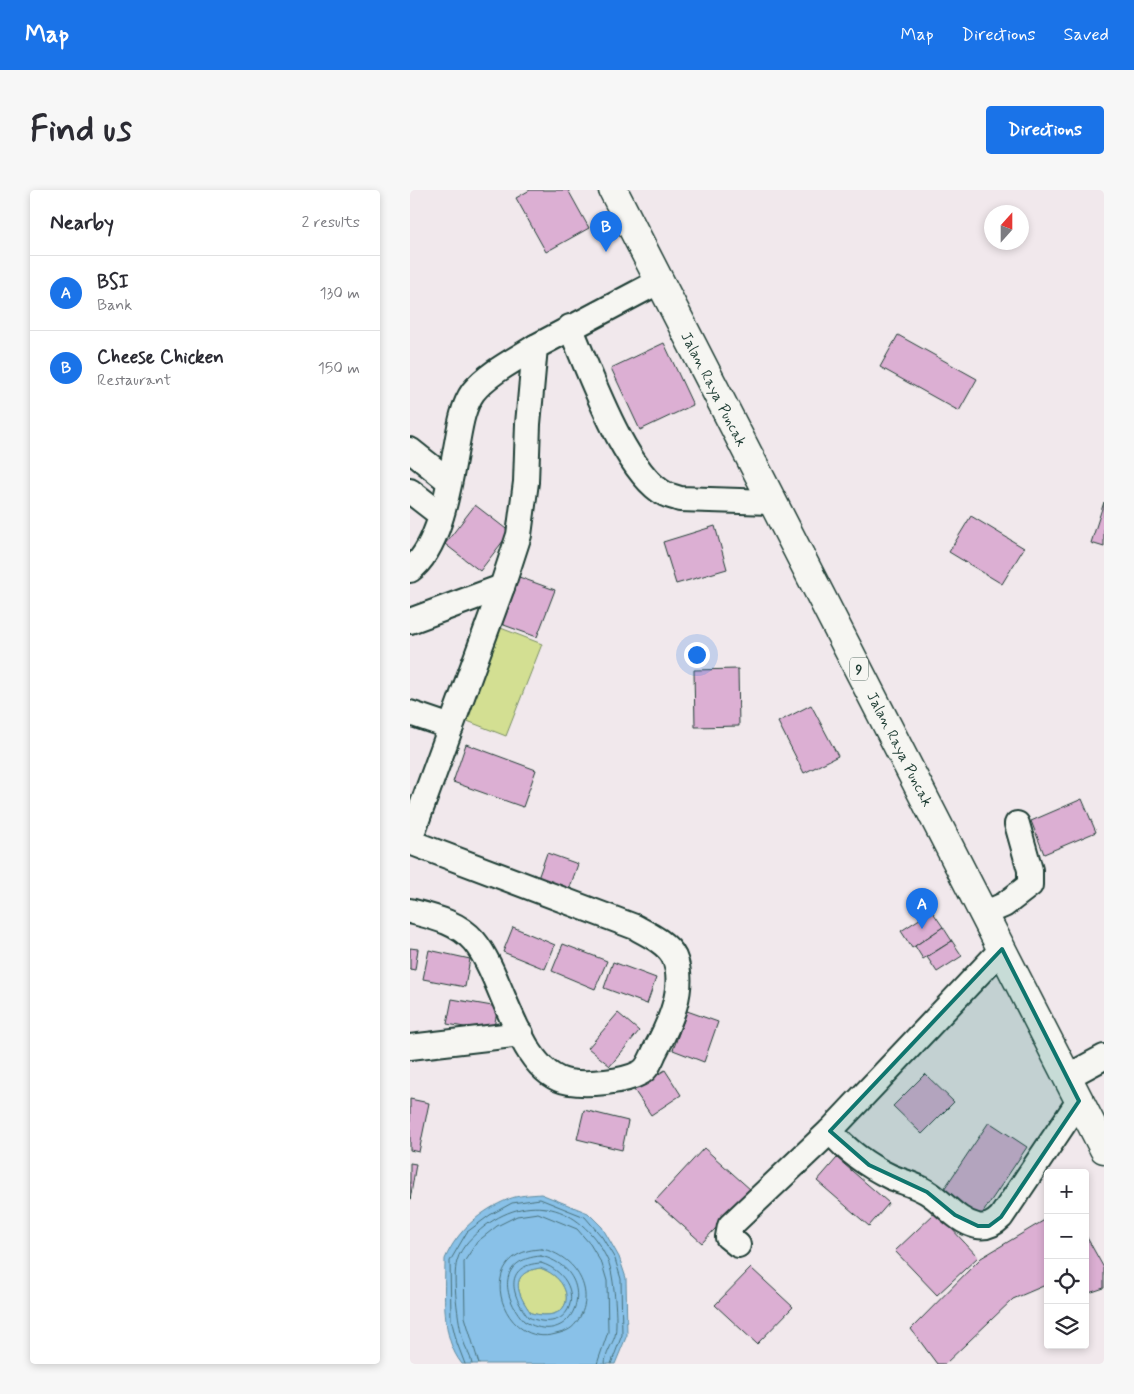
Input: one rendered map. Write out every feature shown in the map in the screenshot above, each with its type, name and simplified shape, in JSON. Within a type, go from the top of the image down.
[{"type":"highway","name":"Jalan Raya Puncak","points":[[613,190],[658,282],[1104,1149]]},
{"type":"street","points":[[410,570],[420,562],[427,551],[441,515],[460,427],[473,393],[488,379],[535,347],[658,282]]},
{"type":"street","points":[[570,327],[614,428],[638,467],[656,487],[666,494],[680,499],[772,502]]},
{"type":"street","points":[[410,911],[455,926],[474,941],[534,1057],[550,1075],[558,1079],[576,1082],[600,1082],[642,1072],[658,1045],[674,1006],[677,986],[673,956],[658,940],[635,927],[410,841],[519,535],[527,475],[528,424],[535,347]]},
{"type":"street","points":[[410,450],[449,481]]},
{"type":"street","points":[[410,491],[441,515]]},
{"type":"street","points":[[410,621],[502,587]]},
{"type":"street","points":[[410,713],[451,727]]},
{"type":"street","points":[[984,914],[1004,905],[1030,885],[1030,870],[1017,824]]},
{"type":"street","points":[[738,1246],[728,1237],[730,1226],[830,1131],[1002,949]]},
{"type":"street","points":[[410,1047],[521,1034]]},
{"type":"street","points":[[830,1131],[838,1140],[869,1165],[927,1192],[955,1215],[972,1224],[984,1227],[995,1223],[1001,1217],[1072,1089],[1104,1058]]},
{"type":"highlighted area","points":[[1002,949],[1079,1101],[1001,1217],[989,1226],[978,1226],[955,1215],[927,1192],[869,1165],[830,1131]]},
{"type":"green space","points":[[493,625],[542,644],[506,736],[457,717]]},
{"type":"green space","points":[[540,1268],[552,1274],[565,1291],[566,1300],[564,1307],[557,1313],[546,1315],[531,1313],[519,1292],[519,1279],[523,1274]]},
{"type":"water","points":[[541,1194],[588,1213],[602,1227],[619,1257],[626,1278],[627,1335],[615,1364],[462,1364],[450,1341],[447,1328],[445,1314],[445,1259],[456,1239],[480,1215],[513,1198]],"holes":[[[540,1268],[552,1274],[565,1291],[566,1300],[564,1307],[557,1313],[546,1315],[531,1313],[519,1292],[519,1279],[523,1274]]]},
{"type":"building","points":[[530,190],[568,190],[589,228],[546,252],[516,198]]},
{"type":"building","points":[[898,335],[977,379],[959,411],[880,367]]},
{"type":"building","points":[[664,343],[693,405],[640,430],[611,368]]},
{"type":"building","points":[[1104,502],[1104,547],[1091,543]]},
{"type":"building","points":[[475,505],[510,532],[480,571],[445,544]]},
{"type":"building","points":[[971,516],[1024,548],[1002,584],[949,552]]},
{"type":"building","points":[[715,526],[727,569],[676,584],[663,542]]},
{"type":"building","points":[[519,577],[555,590],[537,637],[501,624]]},
{"type":"building","points":[[738,669],[739,726],[695,727],[694,670]]},
{"type":"building","points":[[811,705],[838,756],[804,773],[778,722]]},
{"type":"building","points":[[466,744],[536,770],[523,807],[453,782]]},
{"type":"building","points":[[1082,799],[1096,832],[1044,854],[1031,821]]},
{"type":"building","points":[[547,853],[578,864],[567,896],[536,884]]},
{"type":"building","points":[[932,911],[943,927],[912,948],[901,931]]},
{"type":"building","points":[[513,927],[555,945],[545,969],[503,952]]},
{"type":"building","points":[[943,927],[952,941],[923,959],[915,946]]},
{"type":"building","points":[[952,941],[962,956],[937,972],[927,957]]},
{"type":"building","points":[[563,944],[607,961],[595,989],[552,971]]},
{"type":"building","points":[[410,948],[418,949],[415,970],[410,969]]},
{"type":"building","points":[[429,950],[470,959],[465,987],[423,979]]},
{"type":"building","points":[[613,962],[656,978],[647,1004],[604,988]]},
{"type":"building","points":[[452,999],[498,1007],[493,1032],[447,1024]]},
{"type":"building","points":[[687,1011],[718,1022],[704,1062],[673,1050]]},
{"type":"building","points":[[618,1013],[639,1031],[610,1066],[588,1048]]},
{"type":"building","points":[[665,1070],[681,1095],[651,1115],[634,1090]]},
{"type":"building","points":[[925,1074],[954,1102],[922,1134],[893,1106]]},
{"type":"building","points":[[410,1099],[429,1103],[419,1152],[410,1150]]},
{"type":"building","points":[[584,1110],[628,1121],[622,1150],[577,1139]]},
{"type":"building","points":[[989,1122],[1027,1147],[978,1220],[940,1195]]},
{"type":"building","points":[[704,1148],[751,1190],[702,1243],[655,1201]]},
{"type":"building","points":[[837,1158],[889,1203],[869,1226],[817,1181]]},
{"type":"building","points":[[410,1163],[416,1164],[410,1200]]},
{"type":"building","points":[[936,1212],[978,1257],[937,1295],[895,1251]]},
{"type":"building","points":[[1044,1220],[1044,1286],[1013,1299],[945,1364],[937,1364],[911,1329],[981,1258]]},
{"type":"building","points":[[1089,1241],[1104,1268],[1104,1288],[1089,1293]]},
{"type":"building","points":[[751,1268],[793,1307],[757,1344],[715,1305]]},
{"type":"place","name":"Cheese Chicken","points":[[606,252]]},
{"type":"place","name":"BSI","points":[[922,929]]}]
